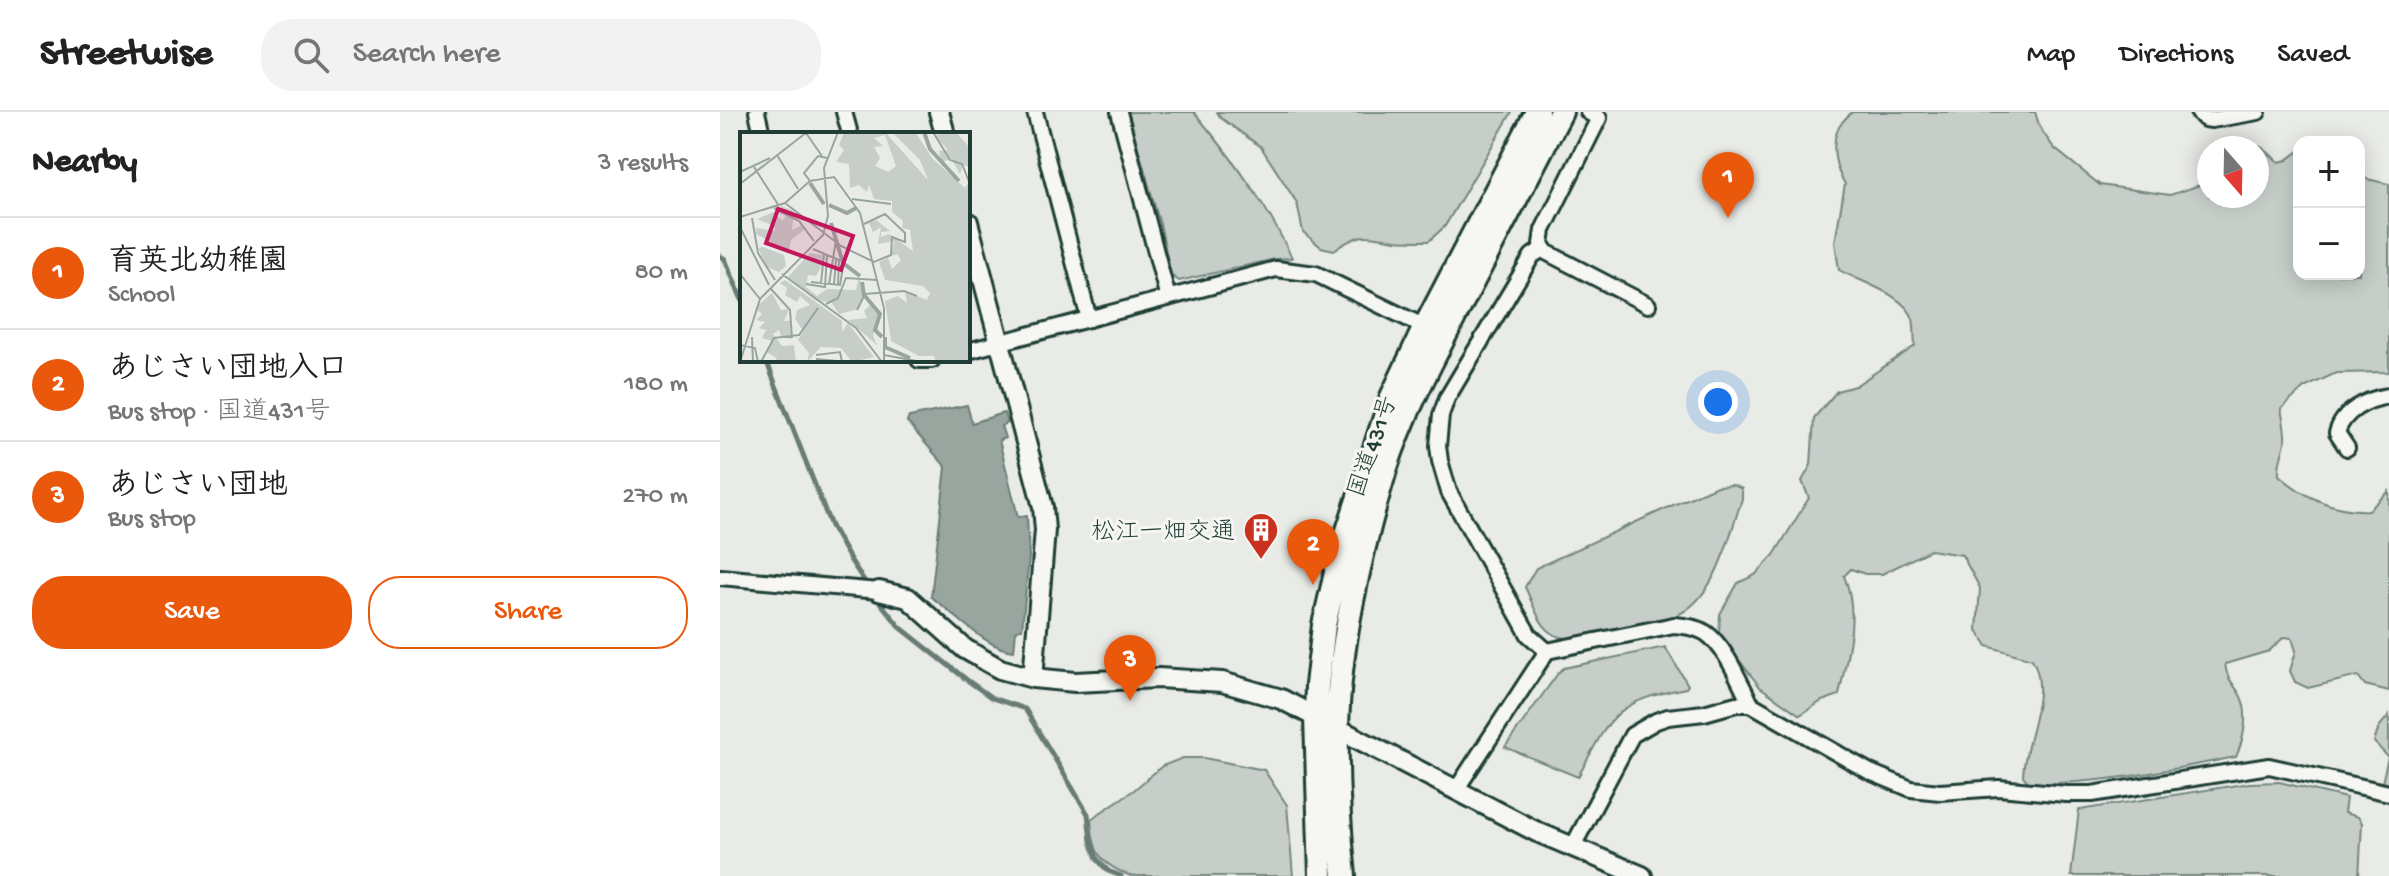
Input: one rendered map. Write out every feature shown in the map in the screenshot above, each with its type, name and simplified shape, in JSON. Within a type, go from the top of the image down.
[{"type":"highway","name":"国道431号","points":[[1321,876],[1316,718],[1324,625],[1340,555],[1391,399],[1537,112]]},
{"type":"highway","name":"国道431号","points":[[1344,876],[1337,729],[1347,638],[1386,469],[1410,407],[1444,337],[1561,112]]},
{"type":"street","points":[[757,112],[762,132]]},
{"type":"street","points":[[844,112],[849,132]]},
{"type":"street","points":[[939,112],[944,132]]},
{"type":"street","points":[[1035,112],[1089,319]]},
{"type":"street","points":[[1119,112],[1168,298]]},
{"type":"street","points":[[1542,249],[1543,230],[1599,118],[1588,112]]},
{"type":"street","points":[[2198,112],[2205,119],[2212,120],[2258,112]]},
{"type":"street","points":[[970,230],[1043,507],[1045,530],[1033,678]]},
{"type":"street","points":[[1542,249],[1648,305]]},
{"type":"street","points":[[1542,249],[1532,256],[1455,381],[1441,415],[1438,446],[1449,492],[1529,635],[1547,651]]},
{"type":"street","points":[[970,350],[1276,269],[1316,274],[1425,327]]},
{"type":"street","points":[[2347,448],[2337,433],[2341,421],[2367,401],[2389,396]]},
{"type":"street","points":[[720,577],[879,591],[908,598],[965,649],[1000,669],[1033,678],[1075,682],[1158,678],[1222,682],[1281,699],[1572,848],[1642,876]]},
{"type":"street","points":[[1456,790],[1547,651],[1674,625],[1694,628],[1708,635],[1732,667],[1751,704]]},
{"type":"street","points":[[1572,848],[1632,735],[1668,717],[1704,713],[1736,704],[1751,704],[1870,772],[1911,789],[1930,792],[1999,788],[2092,794],[2269,766],[2389,793]]},
{"type":"shaded area","points":[[1128,112],[1194,112],[1248,182],[1292,258],[1275,259],[1179,281],[1171,275]]},
{"type":"shaded area","points":[[1217,112],[1512,112],[1445,226],[1429,241],[1364,236],[1334,250],[1321,247],[1303,232],[1297,203],[1261,147]]},
{"type":"shaded area","points":[[1852,112],[2035,112],[2040,128],[2054,148],[2100,185],[2170,195],[2197,186],[2197,208],[2269,208],[2269,153],[2279,162],[2293,156],[2293,280],[2365,280],[2365,178],[2389,184],[2389,372],[2336,373],[2304,388],[2281,409],[2285,438],[2279,475],[2321,502],[2357,510],[2369,510],[2389,491],[2389,691],[2365,685],[2358,676],[2308,688],[2295,682],[2290,671],[2296,651],[2292,638],[2284,637],[2269,651],[2225,664],[2242,699],[2245,713],[2243,736],[2236,757],[2107,779],[2029,783],[2023,776],[2024,762],[2039,686],[2032,659],[1987,646],[1977,630],[1980,588],[1962,555],[1930,550],[1882,574],[1865,574],[1851,569],[1844,576],[1849,590],[1852,620],[1839,695],[1822,701],[1800,715],[1760,687],[1719,634],[1720,614],[1738,583],[1755,575],[1774,555],[1809,498],[1802,481],[1811,465],[1814,418],[1837,391],[1855,386],[1915,346],[1913,319],[1901,302],[1839,270],[1835,242],[1845,184],[1836,164],[1834,149],[1840,125]]},
{"type":"shaded area","points":[[967,405],[972,423],[1004,413],[1008,423],[1001,426],[1005,438],[999,440],[1018,517],[1027,516],[1029,557],[1022,629],[1016,630],[1014,651],[982,637],[931,597],[946,467],[907,422],[909,417]]},
{"type":"shaded area","points":[[1733,485],[1742,489],[1742,499],[1726,548],[1711,582],[1689,608],[1675,616],[1567,638],[1545,627],[1525,587],[1536,568],[1717,486]]},
{"type":"shaded area","points":[[1665,647],[1688,685],[1686,688],[1643,699],[1617,714],[1578,777],[1505,747],[1564,668]]},
{"type":"shaded area","points":[[2389,715],[2388,788],[2382,783],[2388,757],[2374,742],[2379,727]]},
{"type":"shaded area","points":[[1183,758],[1204,758],[1264,770],[1287,805],[1293,876],[1131,876],[1105,861],[1096,848],[1091,819],[1134,790],[1162,766]]},
{"type":"shaded area","points":[[2279,782],[2346,798],[2344,813],[2358,817],[2362,823],[2359,876],[2071,876],[2079,810],[2250,783]]},
{"type":"waterway","points":[[720,256],[725,259],[740,295]]},
{"type":"waterway","points":[[767,362],[831,526],[869,588]]},
{"type":"waterway","points":[[875,596],[900,627],[967,680],[992,698],[1025,709],[1088,814],[1097,859],[1108,871],[1121,876]]},
{"type":"place","name":"育英北幼稚園","points":[[1728,218]]},
{"type":"place","name":"松江一畑交通","points":[[1261,561]]},
{"type":"place","name":"あじさい団地入口","points":[[1313,585]]},
{"type":"place","name":"あじさい団地","points":[[1130,701]]}]
